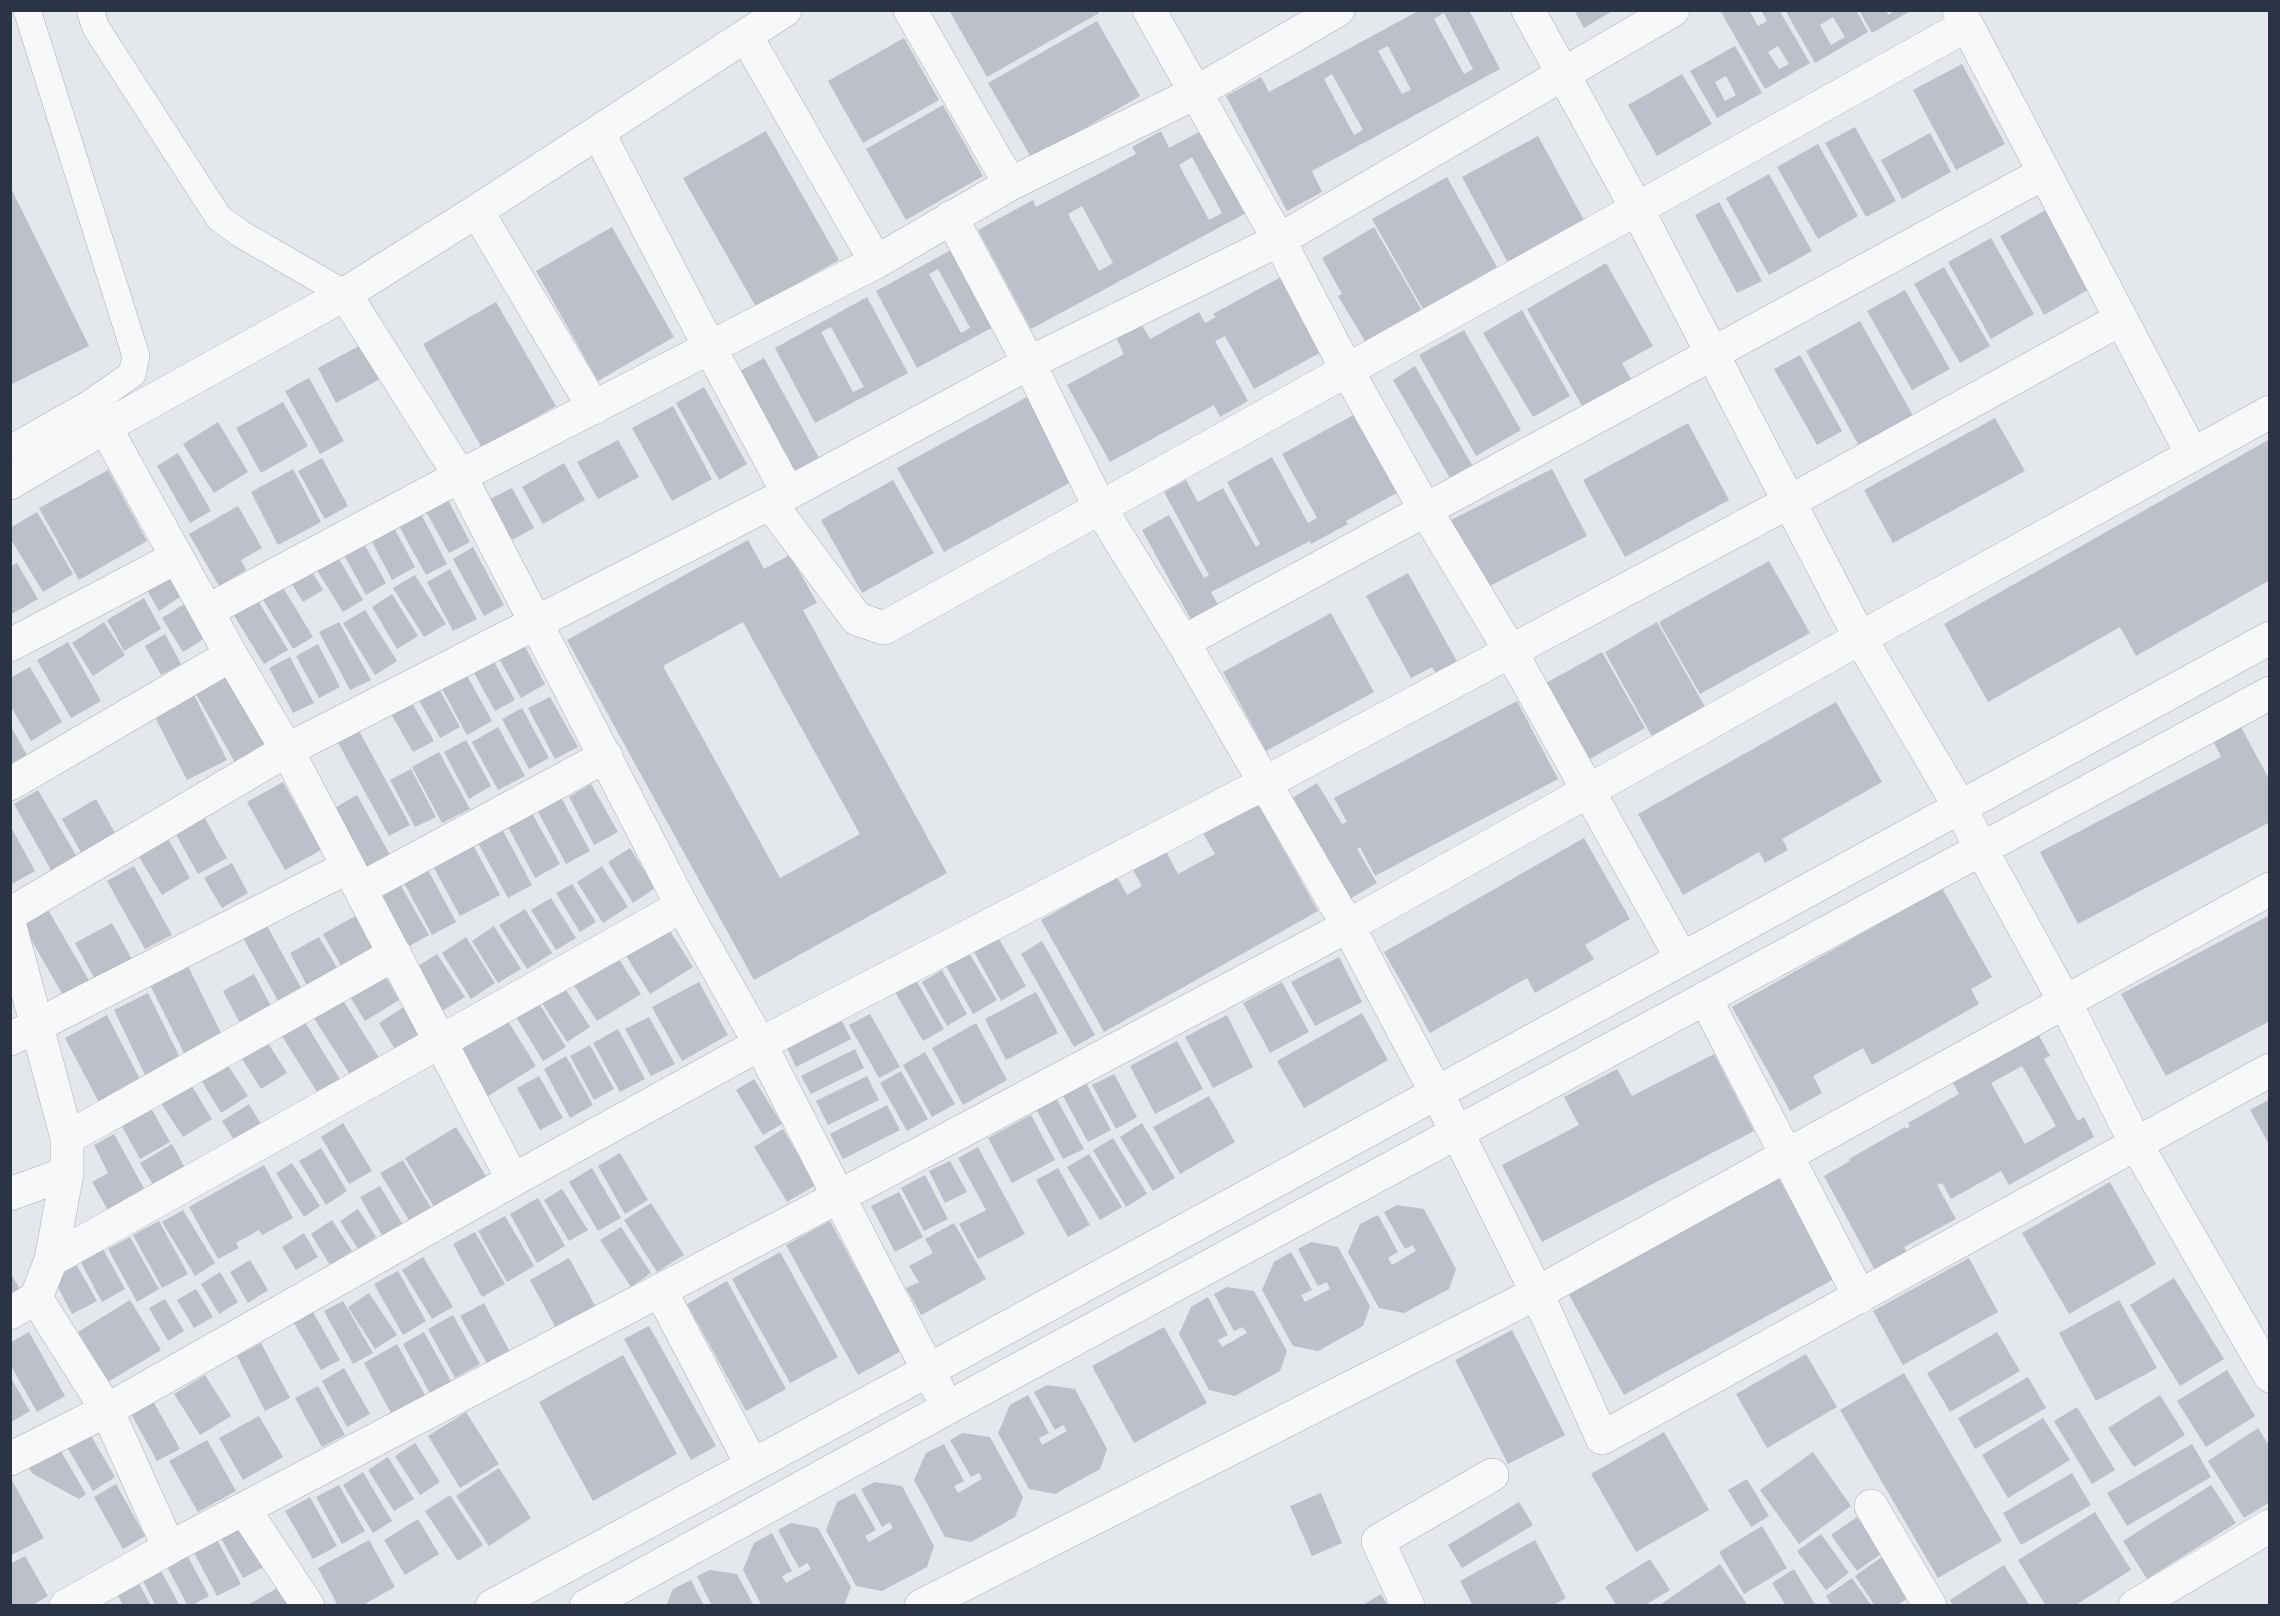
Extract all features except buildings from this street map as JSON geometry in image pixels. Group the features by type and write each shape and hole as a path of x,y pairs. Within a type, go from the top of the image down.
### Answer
{"street":[{"path":"10,483 105,427 345,294 477,211 785,10"},
{"path":"910,10 1010,184"},
{"path":"1149,10 1279,240 1347,370 1426,511 1510,652 1682,958"},
{"path":"207,610 460,476 876,262 1010,184 1195,93 1305,18 1338,10"},
{"path":"1528,10 1636,209 1860,638 1960,807 2065,1002 2136,1144 2270,1376"},
{"path":"10,914 287,750 779,498 1029,363 1279,240 1673,10"},
{"path":"598,132 710,348 779,498 857,620 884,628 1636,209 1963,18 2192,454"},
{"path":"746,36 876,262"},
{"path":"1183,642 2044,173"},
{"path":"477,211 594,408"},
{"path":"951,217 1029,363 1100,508 1183,642 1348,926 1457,1132 1537,1293 1602,1438 2270,1070"},
{"path":"345,294 460,476 537,621 682,906 760,1044 927,1371 949,1407"},
{"path":"10,1459 107,1410 513,1180 760,1044 1265,783 1789,502 2121,319"},
{"path":"66,1605 169,1548 1348,926 1860,638 2270,412"},
{"path":"105,427 231,655 287,750 513,1180"},
{"path":"10,645 177,557"},
{"path":"492,1605 526,1597 752,1465 2270,638"},
{"path":"10,784 231,655"},
{"path":"586,1605 1981,849 2266,704"},
{"path":"24,1032 354,878 606,756"},
{"path":"921,1605 1537,1293 2270,889"},
{"path":"51,1260 682,906"},
{"path":"10,927 24,1032 67,1138 67,1173 51,1260 23,1306 107,1410 169,1548"},
{"path":"67,1138 395,954"},
{"path":"1704,998 1788,1155 1860,1297"},
{"path":"10,1194 67,1173"},
{"path":"660,1290 752,1465"},
{"path":"1408,1605 1378,1541 1492,1475"},
{"path":"1871,1506 1930,1605"},
{"path":"244,1509 308,1605"},
{"path":"2135,1605 2270,1526"}],"lane":[{"path":"10,449 91,403 132,374 136,356 27,10"},
{"path":"90,10 96,28 219,218 241,234 345,294"}]}
